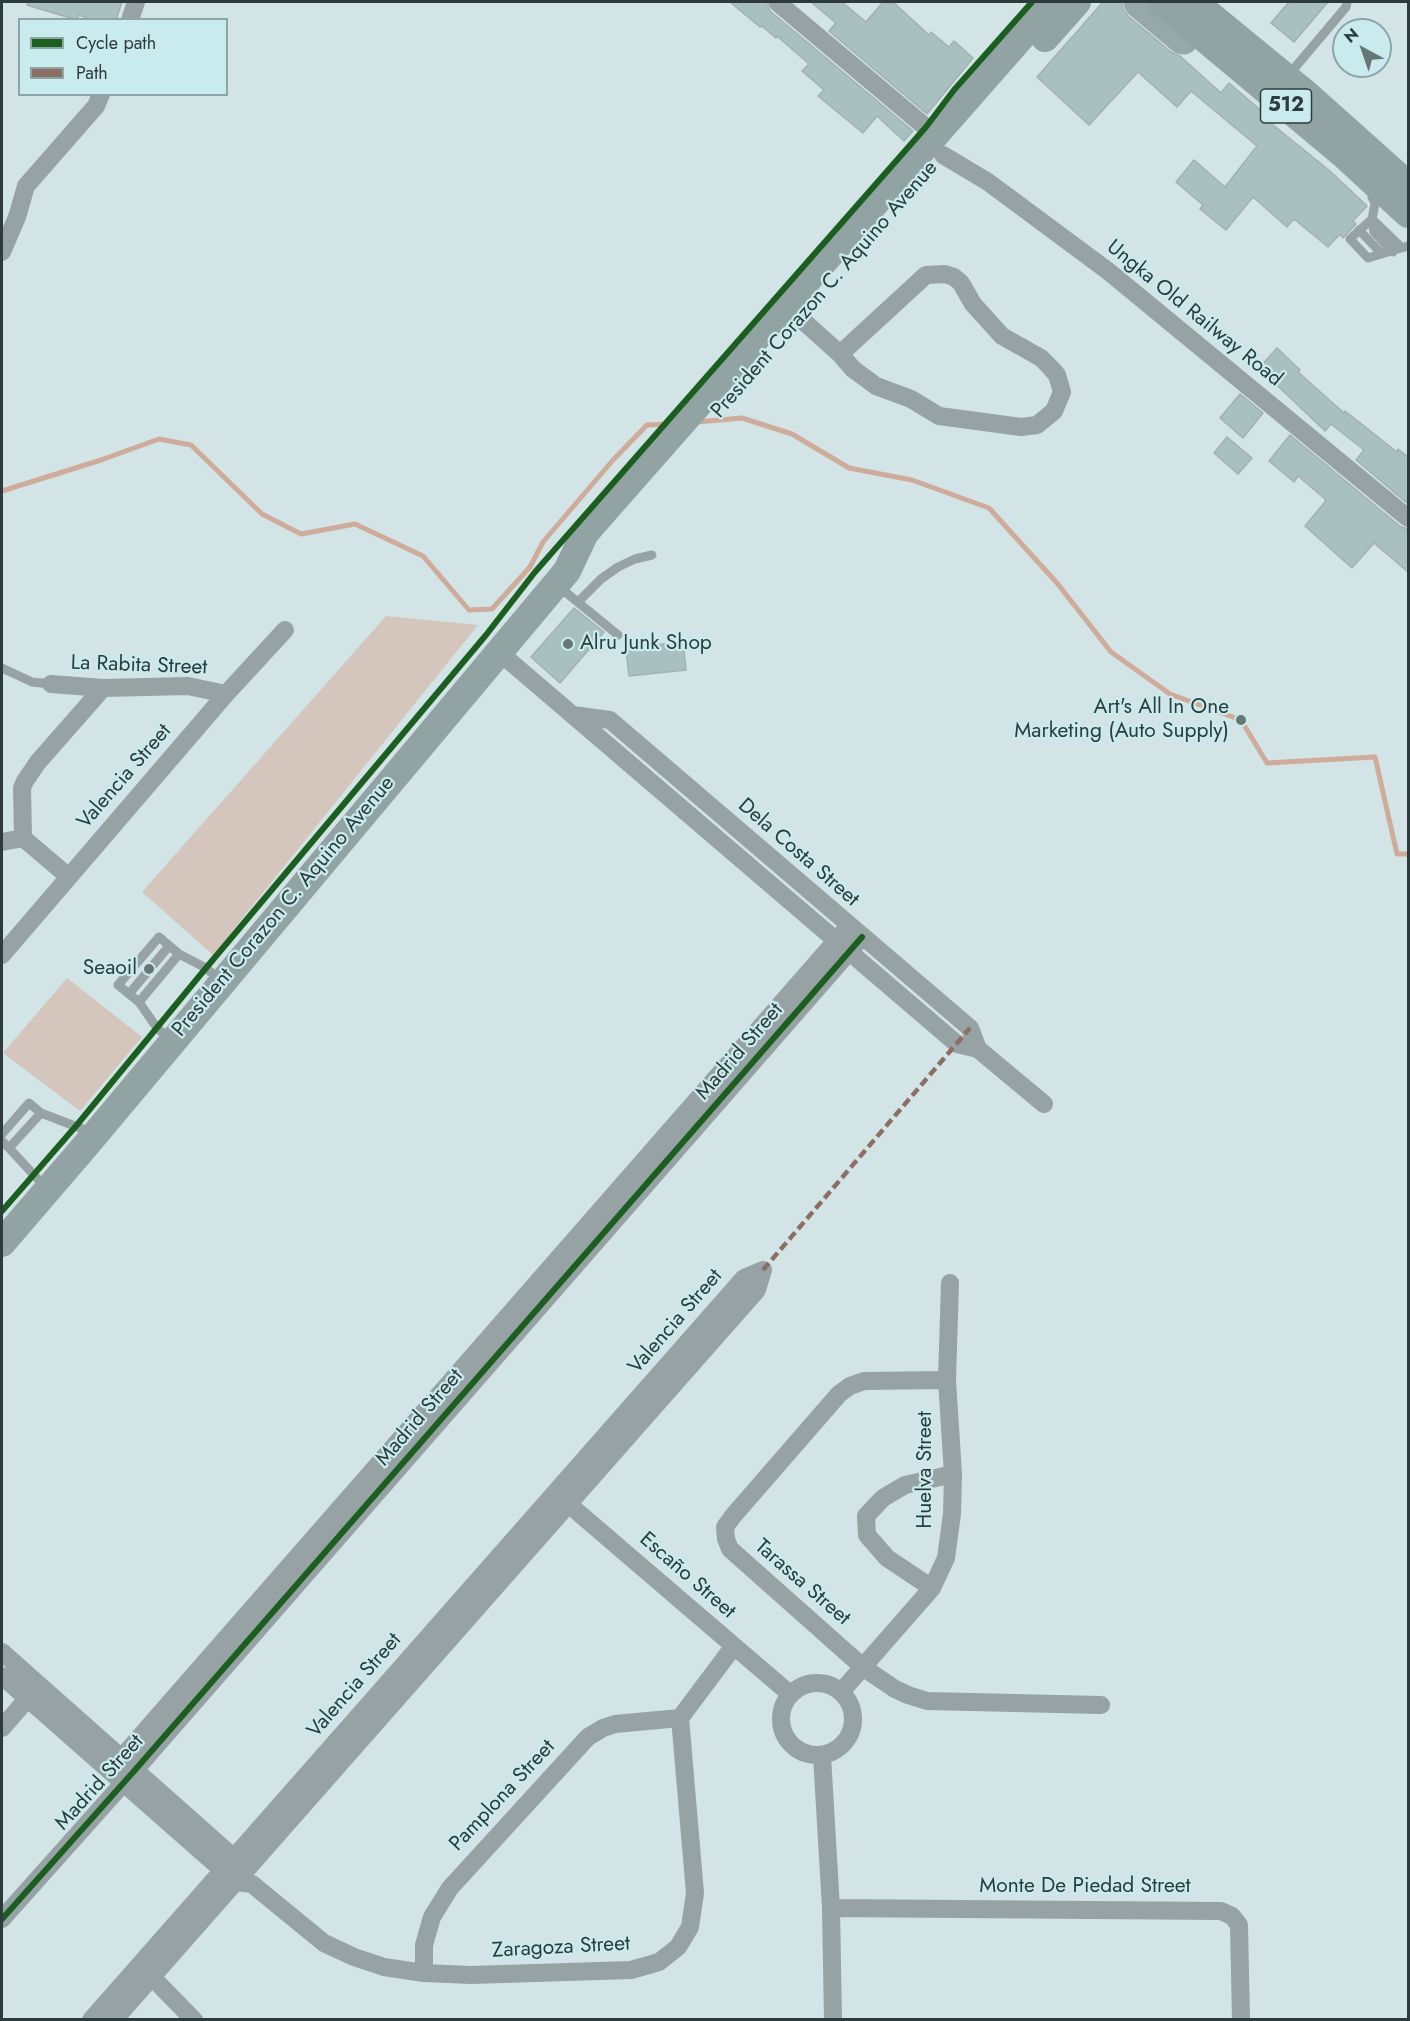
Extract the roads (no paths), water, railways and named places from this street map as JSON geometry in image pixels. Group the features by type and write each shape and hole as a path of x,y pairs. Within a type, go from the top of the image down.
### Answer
{"highway":[{"name":"512","path":"1140,2 1276,115 1372,208 1403,244"},
{"path":"1178,2 1220,33 1255,39"},
{"name":"512","path":"1212,2 1408,172"},
{"path":"1276,115 1299,77"}],"main road":[{"name":"President Corazon C. Aquino Avenue","path":"593,540 700,432 801,319 1052,2"},
{"name":"President Corazon C. Aquino Avenue","path":"2,1243 593,540 671,435 939,145 1077,2"},
{"name":"512","path":"1161,2 1335,148 1408,213"},
{"name":"512","path":"1194,2 1305,93 1408,185"}],"street":[{"path":"131,18 136,2"},
{"name":"Ungka Old Railway Road","path":"777,2 939,145 1108,271 1408,518"},
{"path":"2,252 17,217 26,186 96,106 100,96"},
{"path":"801,319 840,354 853,369 876,386 888,392 900,394 939,416 1021,427 1037,425 1054,411 1062,392 1057,375 1050,367 1041,358 1002,336 973,304 961,283 945,274 926,275 840,354"},
{"name":"Valencia Street","path":"2,955 226,694 285,630"},
{"name":"Dela Costa Street","path":"499,652 957,1044 978,1048"},
{"name":"La Rabita Street","path":"51,684 103,688 188,686 226,694"},
{"path":"22,838 22,788 25,781 38,762 103,688"},
{"name":"Dela Costa Street","path":"573,715 610,720 970,1028 978,1048 1044,1104"},
{"path":"2,842 22,838"},
{"path":"22,838 69,877"},
{"name":"Madrid Street","path":"2,1919 122,1770 856,932"},
{"name":"Valencia Street","path":"91,2019 146,1970 238,1873 562,1498 744,1278 763,1270 757,1290 562,1498"},
{"name":"Huelva Street","path":"842,1692 932,1588 946,1558 952,1514 953,1474 947,1380 950,1282"},
{"name":"Tarassa Street","path":"947,1380 864,1381 850,1386 829,1404 725,1527 730,1549 864,1668 895,1689 927,1701 1101,1705"},
{"path":"932,1588 887,1558 867,1535 866,1516 883,1498 905,1485 953,1474"},
{"name":"Escaño Street","path":"562,1498 790,1694"},
{"path":"680,1718 734,1646"},
{"name":"Zaragoza Street","path":"2,1652 8,1679 33,1692 238,1873 324,1943 354,1957 384,1966 424,1973 471,1975 631,1970 659,1962 678,1947 690,1927 695,1893 680,1718"},
{"path":"821,1682 832,1685 842,1692 853,1711 850,1734 844,1743 822,1756 802,1752 792,1746 784,1737 780,1715 783,1704 790,1694 799,1687 821,1682"},
{"path":"2,1728 33,1692"},
{"name":"Pamplona Street","path":"424,1973 424,1945 432,1917 450,1888 588,1737 615,1724 680,1718"},
{"path":"822,1756 831,1908 833,2019"},
{"name":"Monte De Piedad Street","path":"831,1908 1221,1911 1232,1916 1239,1925 1241,2019"},
{"path":"146,1970 194,2019"},
{"name":"Valencia Street","path":"114,2019 146,1970"}],"lane":[{"path":"1299,77 1346,7 1347,2"},
{"path":"1372,208 1359,230 1382,254 1403,244"},
{"path":"578,602 601,579 618,567 634,559 652,555"},
{"path":"561,578 578,602 618,635"},
{"path":"2,668 32,682 51,684"},
{"path":"172,1040 157,1028 139,1002 118,985 159,937 179,954 206,968 222,982"},
{"path":"129,994 169,946"},
{"path":"139,1002 179,954"},
{"path":"2,1134 29,1103 41,1113 95,1134"},
{"path":"41,1113 5,1145 48,1190"}],"waterway":[{"path":"697,422 742,418 792,434 849,468 912,480 989,508 1057,583 1111,652 1170,694 1241,720 1267,763 1375,757 1397,854 1408,854"},
{"path":"2,491 159,439 191,445 262,514 301,534 355,524 423,556 469,610 492,609 530,567 543,542 613,460 647,425 666,424"}],"place":[{"name":"Alru Junk Shop","path":"568,644"},
{"name":"Art's All In One Marketing (Auto Supply)","path":"1241,720"},
{"name":"Seaoil","path":"149,969"}]}
